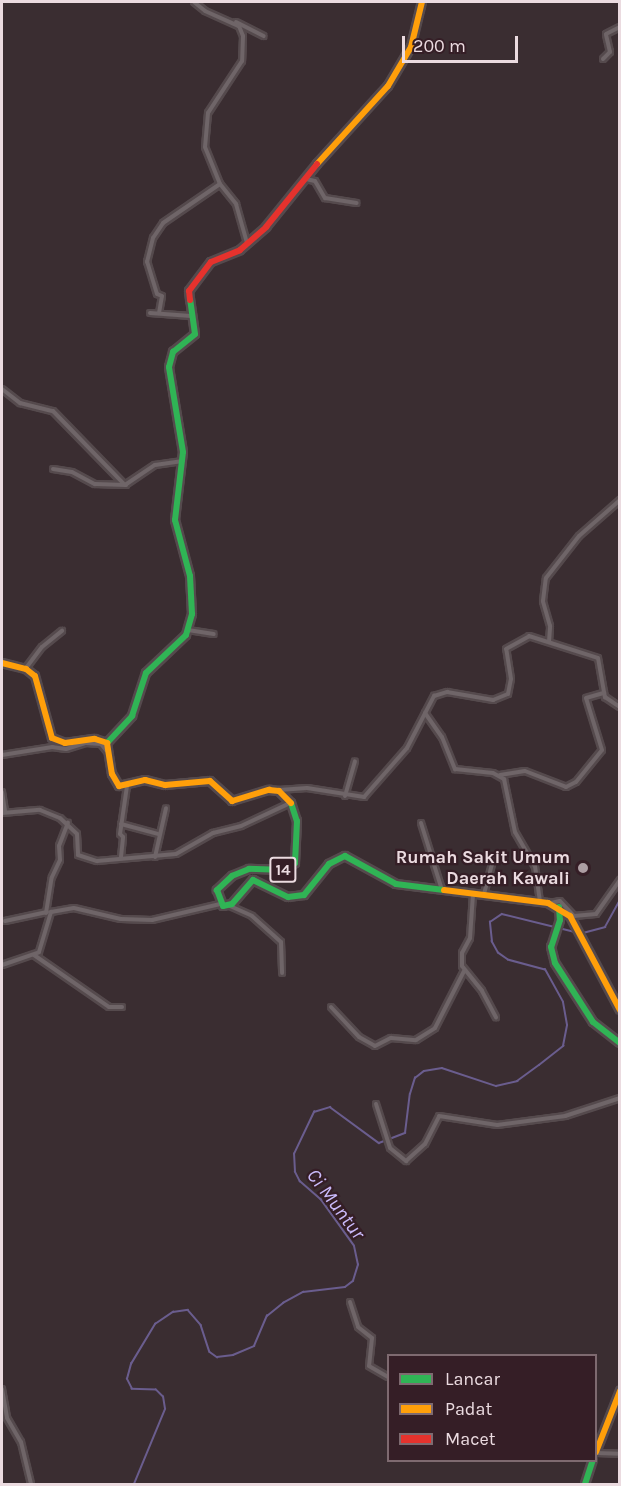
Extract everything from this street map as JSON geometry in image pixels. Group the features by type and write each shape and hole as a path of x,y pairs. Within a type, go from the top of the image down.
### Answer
{"main road":[{"path":"107,744 132,716 146,673 188,630 193,594 175,520 183,460 169,367 173,352 194,336 188,296 193,284 211,262 247,243 397,74 411,47 422,2"},
{"path":"2,663 26,669 38,680 52,738 65,743 95,739 107,744"},
{"path":"107,744 114,780 119,786 145,780 165,786 210,781 229,799 237,801 263,790 279,790 291,802"},
{"name":"14","path":"220,904 217,890 232,876 249,869 285,870 295,863 297,821 291,802"},
{"name":"14","path":"228,906 253,880 288,897 304,895 329,864 345,856 357,860 388,882 550,903 559,907 573,921 588,954 620,1010"},
{"path":"220,904 228,906"},
{"path":"559,907 560,924 552,945 559,972 593,1022 620,1043"},
{"path":"597,1449 620,1391"},
{"path":"585,1485 593,1462"}],"street":[{"path":"194,2 205,11 264,36"},
{"path":"231,21 242,30 244,54 208,113 205,151 220,184 235,202 247,243"},
{"path":"603,59 610,52 606,34 620,27"},
{"path":"306,178 315,181 325,198 357,202"},
{"path":"159,314 162,296 158,294 147,262 153,238 164,223 220,184"},
{"path":"150,313 191,316"},
{"path":"2,389 20,403 44,405 53,411 127,485"},
{"path":"53,469 72,472 95,484 127,485 155,465 183,460"},
{"path":"549,642 550,626 543,601 546,578 579,536 620,500"},
{"path":"26,669 42,647 62,630"},
{"path":"188,630 214,634"},
{"path":"279,790 307,788 345,796 364,797 407,748 434,696 441,693 486,700 503,697 510,685 505,653 509,645 529,636 586,652 599,660 604,693 612,705 620,707"},
{"path":"425,713 442,737 455,769 499,775 525,771 566,786 576,782 602,750 587,696 604,693"},
{"path":"2,755 52,747 66,750 86,743 101,744 110,754"},
{"path":"345,796 355,761"},
{"path":"499,775 506,784 515,832 535,866 540,901"},
{"path":"121,858 121,824 127,786"},
{"path":"2,792 3,813 40,810 68,823 77,834 78,855 97,861 176,854 215,832 239,826 291,802"},
{"path":"155,857 158,834 166,808"},
{"path":"2,965 34,955 41,949 49,912 52,876 60,858 59,846 68,823"},
{"path":"421,823 442,890"},
{"path":"121,824 158,834"},
{"path":"483,895 493,861 500,858"},
{"path":"550,903 560,901 579,917 596,914 620,880"},
{"path":"473,894 468,927 470,938 461,959 464,971 482,991 496,1017"},
{"path":"5,921 74,908 121,919 152,920 220,904"},
{"path":"228,906 252,916 281,942 282,973"},
{"path":"34,955 109,1007 122,1007"},
{"path":"331,1007 359,1036 375,1046 391,1038 416,1040 435,1028 464,971"},
{"path":"376,1104 389,1146 402,1159 409,1160 426,1143 434,1122 442,1115 496,1125 565,1116 620,1098"},
{"path":"350,1302 358,1327 372,1338 369,1366 387,1376"},
{"path":"2,1389 7,1418 22,1444 31,1485"},
{"path":"597,1452 620,1454"}],"waterway":[{"name":"Ci Muntur","path":"583,933 605,927 620,900"},
{"name":"Ci Muntur","path":"134,1484 165,1409 163,1397 156,1390 132,1389 127,1379 131,1364 155,1324 173,1312 188,1310 201,1325 210,1352 217,1357 233,1355 254,1346 267,1316 283,1303 303,1292 345,1287 353,1281 358,1265 354,1246 321,1200 300,1182 295,1172 294,1154 314,1112 330,1107 379,1143 405,1133 410,1094 415,1078 424,1071 442,1068 496,1086 517,1081 539,1065 563,1046 567,1025 563,1002 545,970 508,960 498,953 492,942 490,922 502,914 555,927"},
{"name":"Ci Muntur","path":"559,928 575,932"}],"traffic: fast":[{"path":"107,743 132,716 146,673 186,635 192,614 190,576 175,520 183,452 169,367 173,352 195,334 190,300"},
{"path":"291,803 297,821 295,863 285,870 249,869 232,876 217,890 223,906 232,904 253,880 288,897 304,895 329,864 345,856 396,884 444,890"},
{"path":"559,907 560,920 551,947 555,963 593,1022 620,1043"},
{"path":"585,1484 592,1462"}],"traffic: slow":[{"path":"317,164 388,86 411,47 422,2"},
{"path":"2,663 26,669 35,676 52,738 65,743 95,739 107,743 112,774 119,786 145,780 165,785 210,781 232,801 269,790 279,791 291,803"},
{"path":"444,890 548,903 570,916 620,1010"},
{"path":"597,1449 620,1391"}],"traffic: jam":[{"path":"190,300 189,291 211,262 240,250 266,227 317,164"}],"place":[{"name":"Rumah Sakit Umum Daerah Kawali","path":"583,868"}]}
